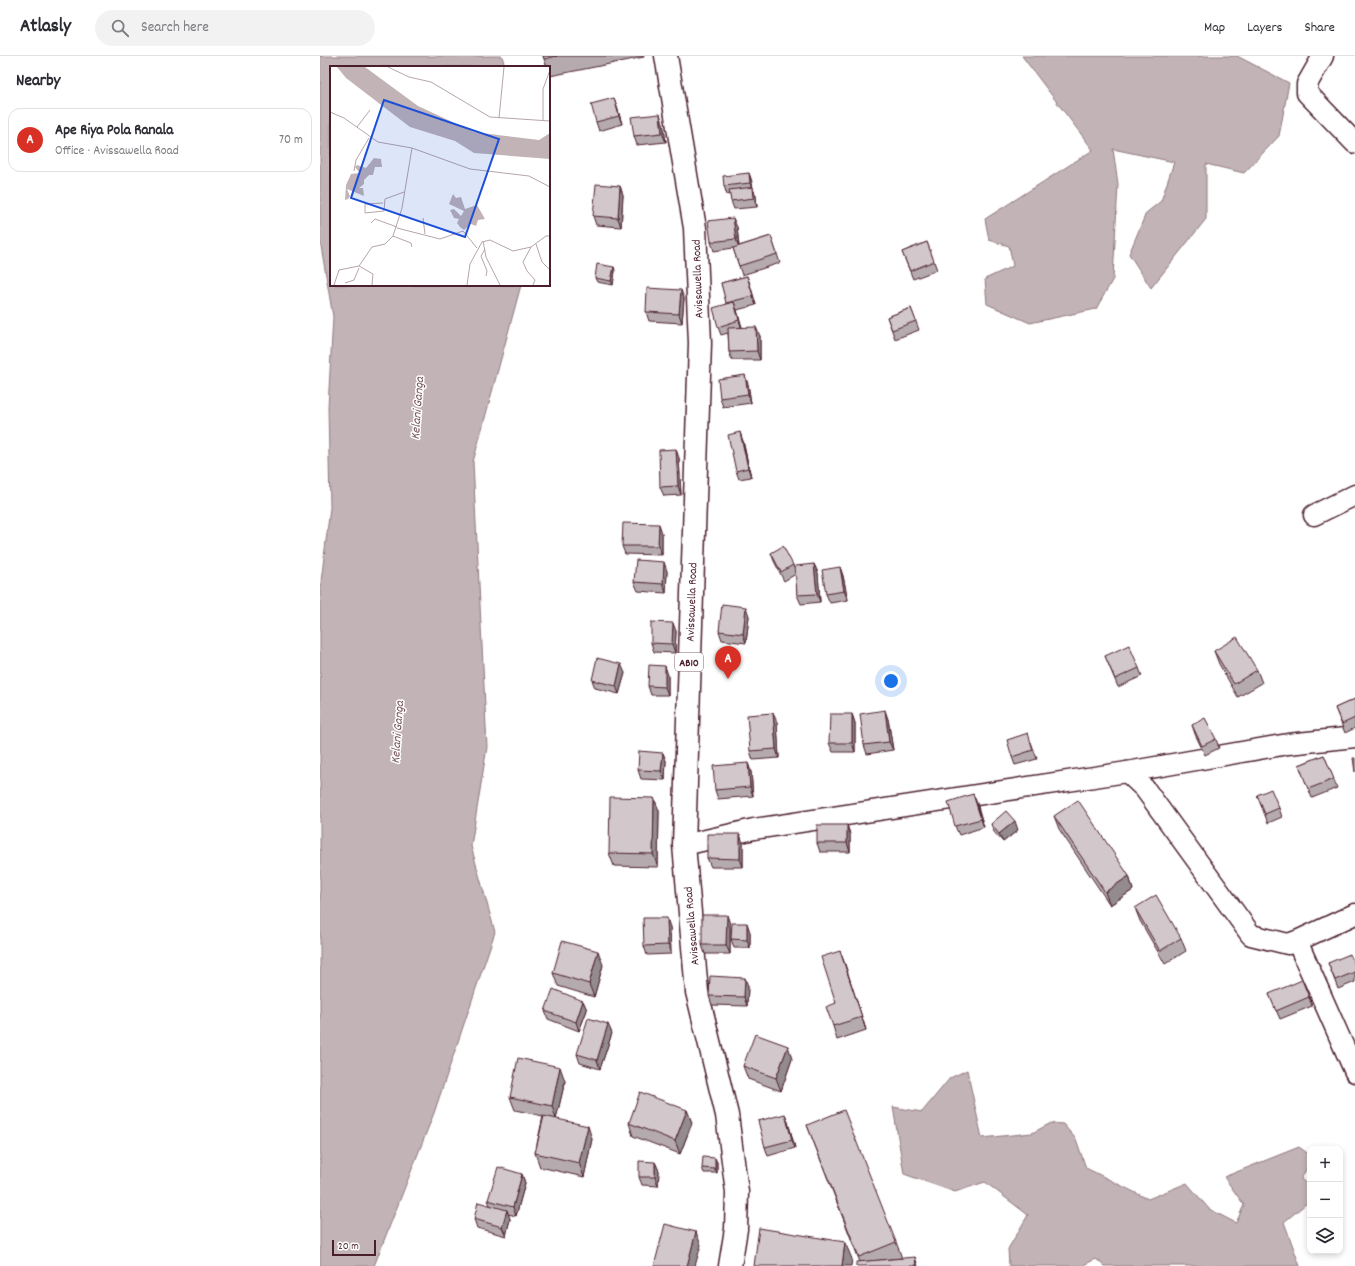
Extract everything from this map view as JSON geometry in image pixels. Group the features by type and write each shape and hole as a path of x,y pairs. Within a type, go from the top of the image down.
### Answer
{"main road":[{"name":"Avissawella Road","path":"666,56 695,228 700,343 684,845 697,992 726,1115 736,1192 736,1229 730,1266"}],"street":[{"path":"1323,56 1307,84 1307,93 1355,143"},
{"path":"1314,515 1355,495"},
{"path":"684,845 754,829 1127,772 1288,744 1355,737"},
{"path":"1127,772 1145,789 1251,935 1288,944 1355,914"},
{"path":"1297,941 1355,1072"}],"water":[{"name":"Kelani Ganga","path":"320,56 502,56 505,66 330,66 330,286 521,286 473,462 487,747 471,846 495,932 434,1113 374,1266 320,1266 320,590 330,508 328,407 333,317 320,240"},
{"path":"1022,56 1237,56 1289,83 1279,136 1244,173 1206,164 1206,219 1151,288 1129,254 1146,213 1161,201 1174,162 1113,149 1118,184 1113,279 1096,309 1030,323 987,304 985,279 1013,266 1009,246 989,240 985,219 1093,150"},
{"path":"967,1070 982,1138 1032,1133 1051,1123 1063,1124 1076,1139 1086,1168 1148,1199 1187,1183 1209,1209 1236,1223 1244,1205 1224,1177 1299,1147 1307,1153 1307,1168 1301,1179 1307,1184 1307,1203 1284,1222 1300,1266 1105,1266 1096,1259 1081,1266 1009,1266 1008,1249 1028,1215 985,1182 955,1192 904,1174 893,1107 922,1112 950,1078"}],"building":[{"path":"543,56 557,56 544,59"},
{"path":"614,98 619,116 596,122 591,104"},
{"path":"660,114 662,133 634,136 631,117"},
{"path":"749,173 750,183 724,186 723,176"},
{"path":"596,184 620,186 618,218 593,216"},
{"path":"753,187 754,198 731,201 729,190"},
{"path":"733,218 736,239 711,242 708,221"},
{"path":"771,236 777,254 739,266 733,248"},
{"path":"927,242 934,261 910,271 902,252"},
{"path":"597,264 614,267 611,281 595,278"},
{"path":"747,276 753,296 726,303 721,283"},
{"path":"647,288 681,290 679,314 646,312"},
{"path":"734,302 739,320 718,327 713,308"},
{"path":"911,308 916,321 892,330 887,317"},
{"path":"756,327 757,351 729,352 728,328"},
{"path":"745,375 748,394 720,398 718,379"},
{"path":"740,432 748,468 736,471 728,435"},
{"path":"676,449 678,486 660,487 659,450"},
{"path":"623,523 659,524 658,546 622,546"},
{"path":"783,546 793,565 781,572 771,553"},
{"path":"636,560 664,562 663,584 634,582"},
{"path":"814,564 817,594 797,595 795,566"},
{"path":"840,567 844,591 826,594 822,570"},
{"path":"722,604 746,607 743,634 719,631"},
{"path":"651,622 673,623 672,644 651,643"},
{"path":"1237,637 1257,670 1234,684 1214,651"},
{"path":"1129,645 1139,668 1115,679 1105,656"},
{"path":"597,658 621,664 616,686 592,680"},
{"path":"649,665 665,666 665,687 648,686"},
{"path":"1355,699 1355,718 1342,724 1335,708"},
{"path":"885,710 889,742 864,745 860,714"},
{"path":"773,713 776,749 750,751 747,715"},
{"path":"830,714 852,714 852,743 829,743"},
{"path":"1205,718 1216,739 1202,746 1192,725"},
{"path":"1028,733 1033,750 1012,757 1007,740"},
{"path":"639,751 663,753 661,771 638,770"},
{"path":"1324,755 1334,779 1308,789 1299,765"},
{"path":"1353,758 1355,758 1355,772"},
{"path":"748,763 750,787 715,790 713,766"},
{"path":"1271,789 1279,808 1265,814 1257,795"},
{"path":"973,794 981,819 955,826 948,802"},
{"path":"610,797 654,798 653,854 609,853"},
{"path":"1078,800 1129,876 1105,892 1054,816"},
{"path":"1006,811 1015,821 999,834 991,824"},
{"path":"817,825 847,825 847,843 817,843"},
{"path":"707,834 740,834 740,859 707,858"},
{"path":"1156,895 1181,938 1160,951 1135,908"},
{"path":"702,915 727,915 726,945 702,945"},
{"path":"643,918 667,918 668,945 644,946"},
{"path":"732,923 747,923 747,940 731,939"},
{"path":"562,941 598,951 589,984 553,973"},
{"path":"840,951 862,1017 833,1026 826,1007 836,1003 821,957"},
{"path":"1350,954 1355,966 1355,972 1335,980 1328,963"},
{"path":"710,976 745,978 744,997 709,996"},
{"path":"1302,980 1309,997 1276,1011 1269,994"},
{"path":"553,989 583,1001 576,1022 545,1011"},
{"path":"588,1018 608,1024 597,1060 577,1054"},
{"path":"755,1034 788,1046 776,1078 743,1066"},
{"path":"518,1058 560,1067 552,1106 510,1097"},
{"path":"640,1092 687,1110 675,1141 629,1123"},
{"path":"844,1110 896,1242 859,1257 807,1125"},
{"path":"785,1114 792,1140 765,1147 758,1121"},
{"path":"544,1116 588,1126 579,1163 535,1153"},
{"path":"703,1157 715,1158 715,1169 702,1168"},
{"path":"639,1161 655,1162 655,1177 639,1177"},
{"path":"498,1167 522,1174 513,1207 488,1200"},
{"path":"478,1202 507,1210 502,1227 474,1219"},
{"path":"665,1224 696,1232 687,1266 654,1266"},
{"path":"759,1228 845,1242 842,1266 754,1266"},
{"path":"915,1257 916,1266 856,1266 856,1262"}],"place":[{"name":"Ape Riya Pola Ranala","path":"728,679"}]}
